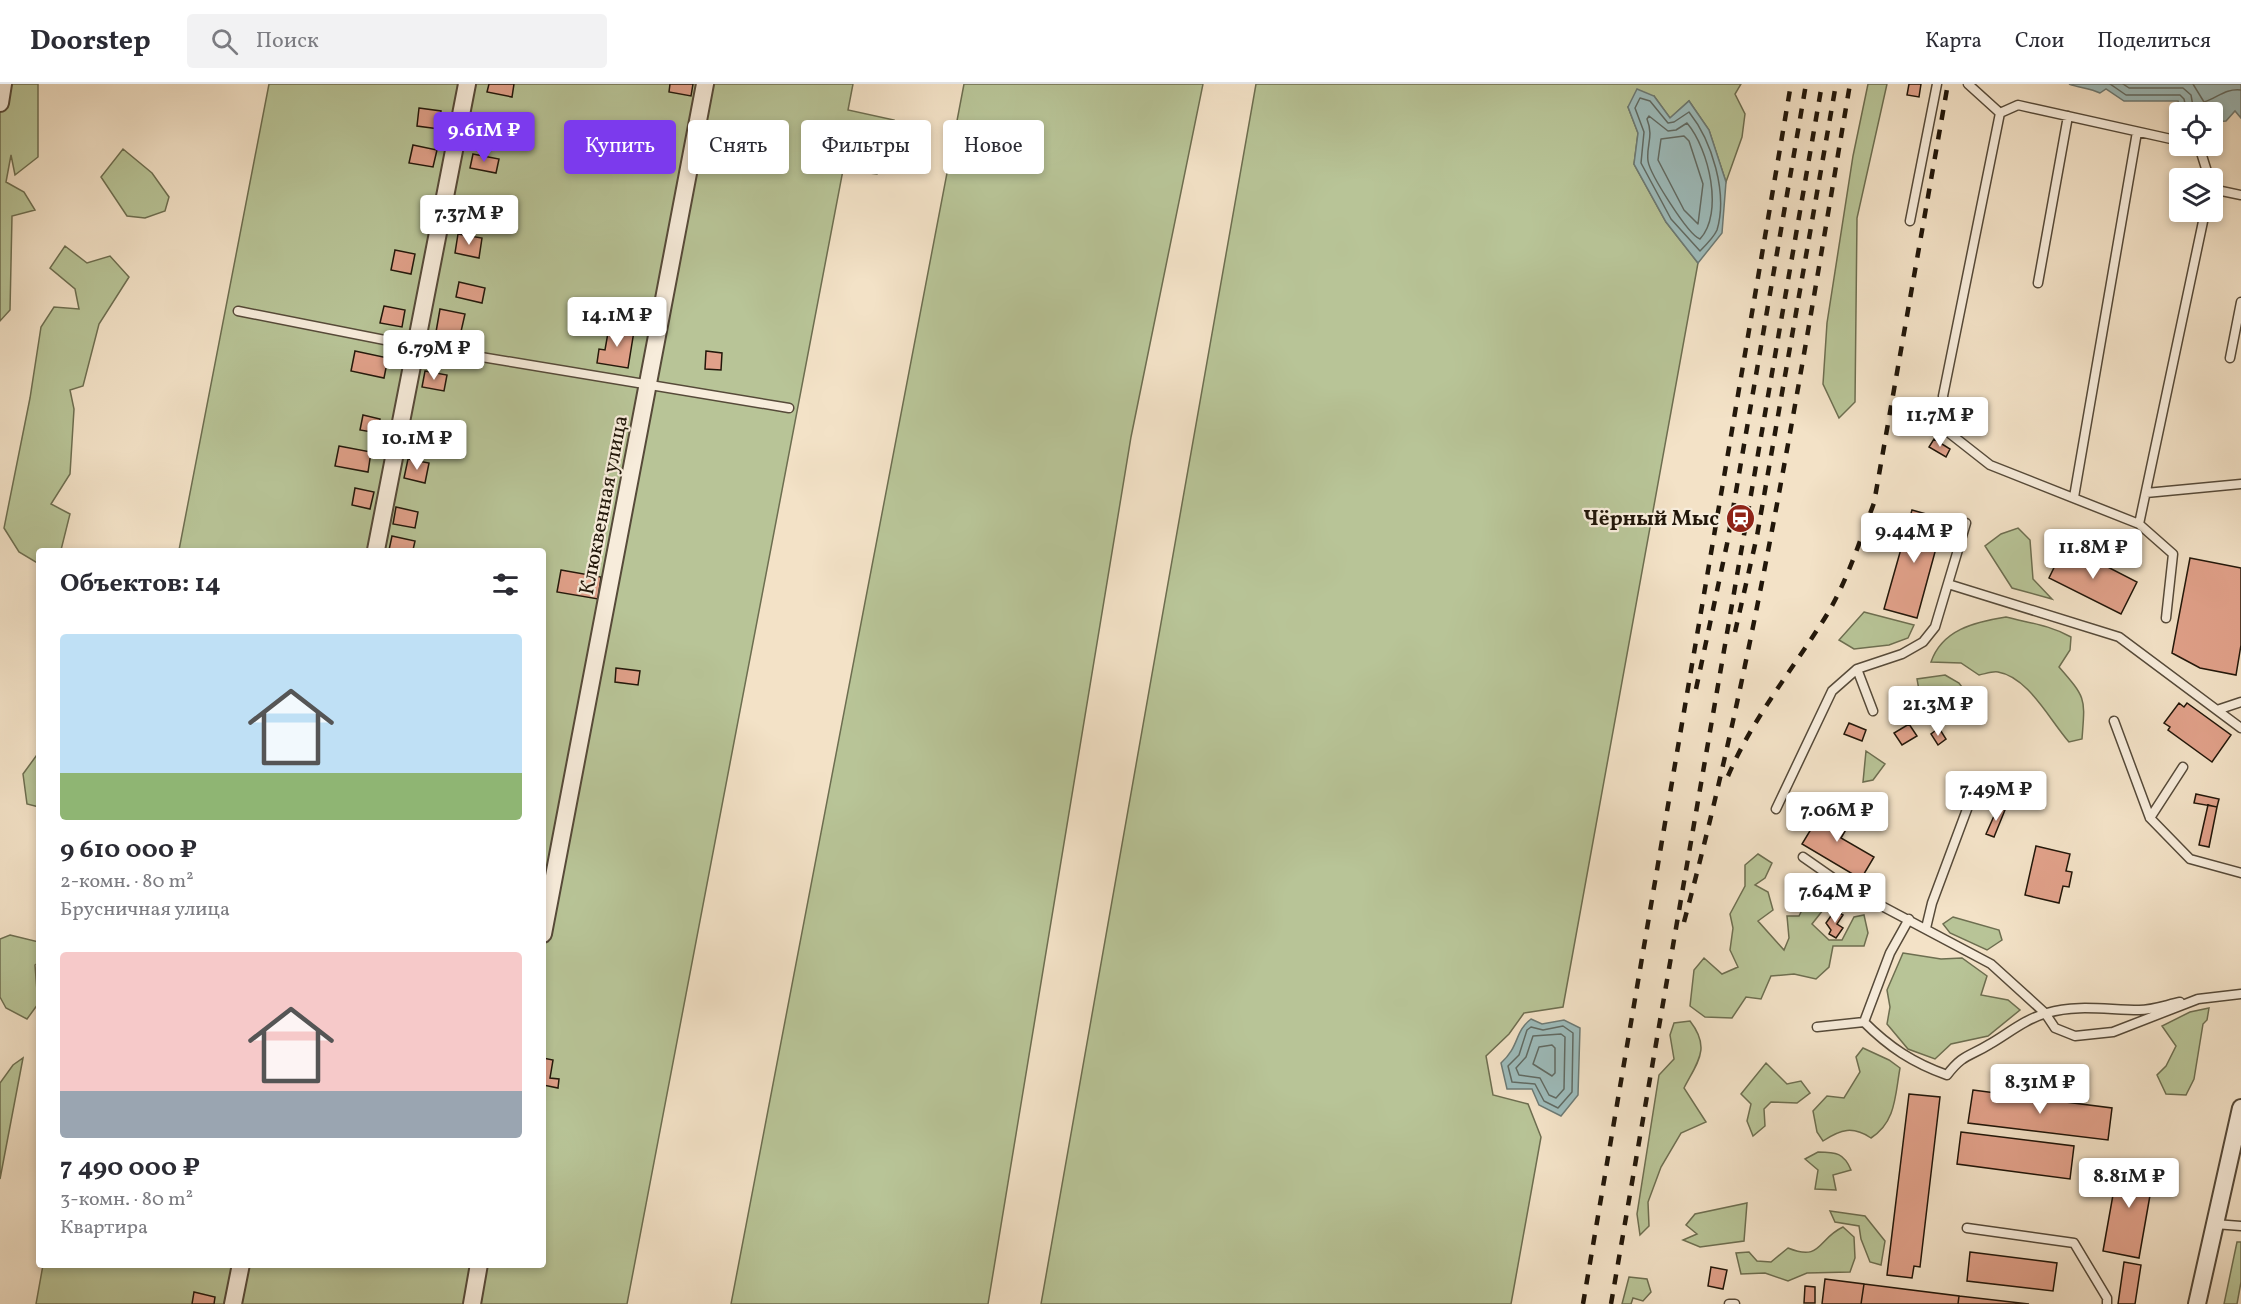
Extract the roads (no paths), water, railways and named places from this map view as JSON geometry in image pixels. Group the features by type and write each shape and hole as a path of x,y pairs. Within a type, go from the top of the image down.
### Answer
{"street":[{"path":"0,103 3,84"},
{"path":"376,548 468,84"},
{"name":"Клюквенная улица","path":"546,918 705,84"},
{"path":"2197,1304 2241,1108"},
{"path":"233,1304 240,1268"},
{"path":"472,1304 478,1268"}],"lane":[{"path":"1910,221 1937,84"},
{"path":"1968,84 2000,113"},
{"path":"2000,113 2018,105 2169,139"},
{"path":"2000,113 1943,396 1948,432 1990,465 2139,524 2173,554 2166,618"},
{"path":"2038,283 2068,116"},
{"path":"2074,497 2137,132"},
{"path":"2223,191 2241,195"},
{"path":"2139,524 2203,222"},
{"path":"2230,358 2241,302"},
{"path":"238,311 415,346 789,408"},
{"path":"2146,493 2241,484"},
{"path":"1776,809 1832,691 1857,669 1902,654 1923,642 1935,627 1966,523"},
{"path":"1948,584 2119,637 2241,729"},
{"path":"1857,669 1873,711"},
{"path":"2217,710 2241,702"},
{"path":"2114,721 2150,818 2190,859 2241,873"},
{"path":"2150,818 2183,767"},
{"path":"1926,928 1932,903 1976,785"},
{"path":"1803,857 1846,887 1991,964 2044,1013 2055,1028 2075,1036 2113,1032 2198,999"},
{"path":"1864,1022 1890,953 1909,919"},
{"path":"1817,1027 1864,1022 1890,1047 1920,1066 1947,1076 1960,1058 1990,1044 2014,1026 2044,1013 2061,1009 2103,1007 2140,1010 2241,994"},
{"path":"2215,1224 2241,1226"},
{"path":"1967,1228 2074,1244 2107,1298 2107,1304"},
{"path":"1730,1304 1735,1304"}],"water":[{"path":"2069,84 2241,84 2241,118 2235,111 2223,121 2223,102 2124,101 2106,89 2100,93"},
{"path":"1637,89 1654,96 1670,118 1689,101 1709,130 1726,182 1722,233 1698,263 1666,222 1634,164 1638,133 1628,107"},
{"path":"1531,1019 1542,1024 1564,1020 1580,1028 1578,1095 1561,1116 1539,1105 1532,1089 1507,1089 1501,1063 1511,1051 1522,1029"}],"railway":[{"path":"1583,1304 1791,84"},
{"path":"1696,689 1727,544 1806,84"},
{"path":"1611,1304 1822,84"},
{"path":"1735,632 1757,536 1836,84"},
{"path":"1684,922 1734,715 1777,505 1850,84"},
{"path":"1728,776 1760,716 1830,610 1851,565 1874,503 1947,89"}],"place":[{"name":"Чёрный Мыс","path":"1740,518"}]}
